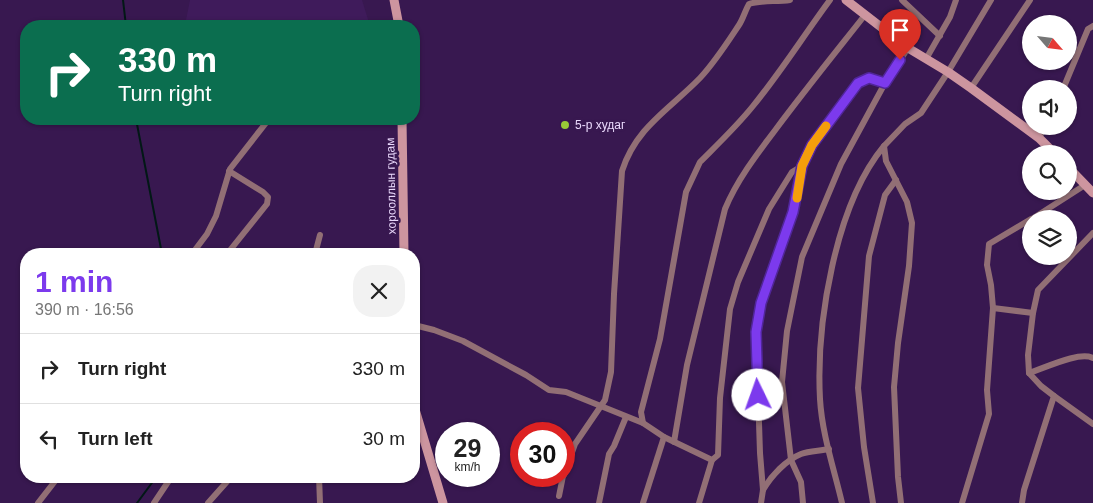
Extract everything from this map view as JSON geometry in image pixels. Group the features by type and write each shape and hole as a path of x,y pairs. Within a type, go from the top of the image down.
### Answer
{"street":[{"path":"394,0 398,20"},
{"path":"575,447 605,400 611,372 622,171 627,155 640,134 700,78 716,59 740,24 749,4 764,1 778,2 790,0"},
{"path":"643,423 642,412 660,339 686,192 694,173 700,162 752,108 800,45 807,31 830,0"},
{"path":"846,0 908,48 971,88 1046,145"},
{"path":"901,0 940,36"},
{"path":"926,59 950,17 956,0"},
{"path":"842,503 829,450 820,399 823,323 828,288 842,228 862,179 875,156 905,124 921,113 991,0"},
{"path":"971,88 1030,0"},
{"path":"674,442 687,365 729,198 750,163 865,15"},
{"path":"1067,80 1088,28 1093,26"},
{"path":"803,503 801,482 791,460 782,382 787,330 802,257 841,164 885,83 908,48"},
{"path":"760,503 763,490 759,434 756,332 761,303 793,212 802,166 812,145 858,83 869,78 885,83"},
{"path":"196,248 207,234 216,216 229,171 264,125"},
{"name":"хорооллын гудам","path":"402,125 404,248"},
{"path":"884,146 886,161 907,202 912,223 909,266 894,387 901,503"},
{"path":"699,503 712,460 718,455 718,426 727,322 738,282 775,197 792,172 802,166"},
{"path":"229,171 268,197 267,204 232,248"},
{"path":"1077,176 1093,193"},
{"path":"874,503 864,447 858,388 869,256 885,195 896,180"},
{"path":"1046,210 1085,185"},
{"path":"962,503 989,414 987,390 993,308 987,265 989,244 1022,225"},
{"path":"1093,233 1038,290 1028,354 1029,373 1041,386 1093,424"},
{"path":"317,248 320,236"},
{"path":"993,308 1033,313"},
{"path":"420,326 434,330 462,342 526,375 550,390 566,392 643,423 664,437 712,460"},
{"path":"1029,373 1076,357 1090,356 1093,358"},
{"path":"1022,503 1024,490 1054,396"},
{"path":"598,503 609,454 626,417"},
{"path":"420,426 443,503"},
{"path":"643,503 664,437"},
{"path":"763,490 791,460 803,453 829,450"},
{"path":"38,503 54,483"},
{"path":"154,503 167,483"},
{"path":"208,503 226,483"},
{"path":"319,483 320,503"},
{"path":"559,496 561,487"}],"shaded area":[{"path":"190,0 362,0 368,20 186,20"}],"waterway":[{"path":"123,0 125,20"},
{"path":"137,125 161,248"},
{"path":"137,503 152,483"}],"slow traffic":[{"path":"797,198 802,166 812,145 826,126"}],"place":[{"name":"5-р худаг","path":"565,125"}],"route":[{"path":"758,395 756,332 761,303 793,212 802,166 812,145 858,83 869,78 885,83 900,60"}]}
